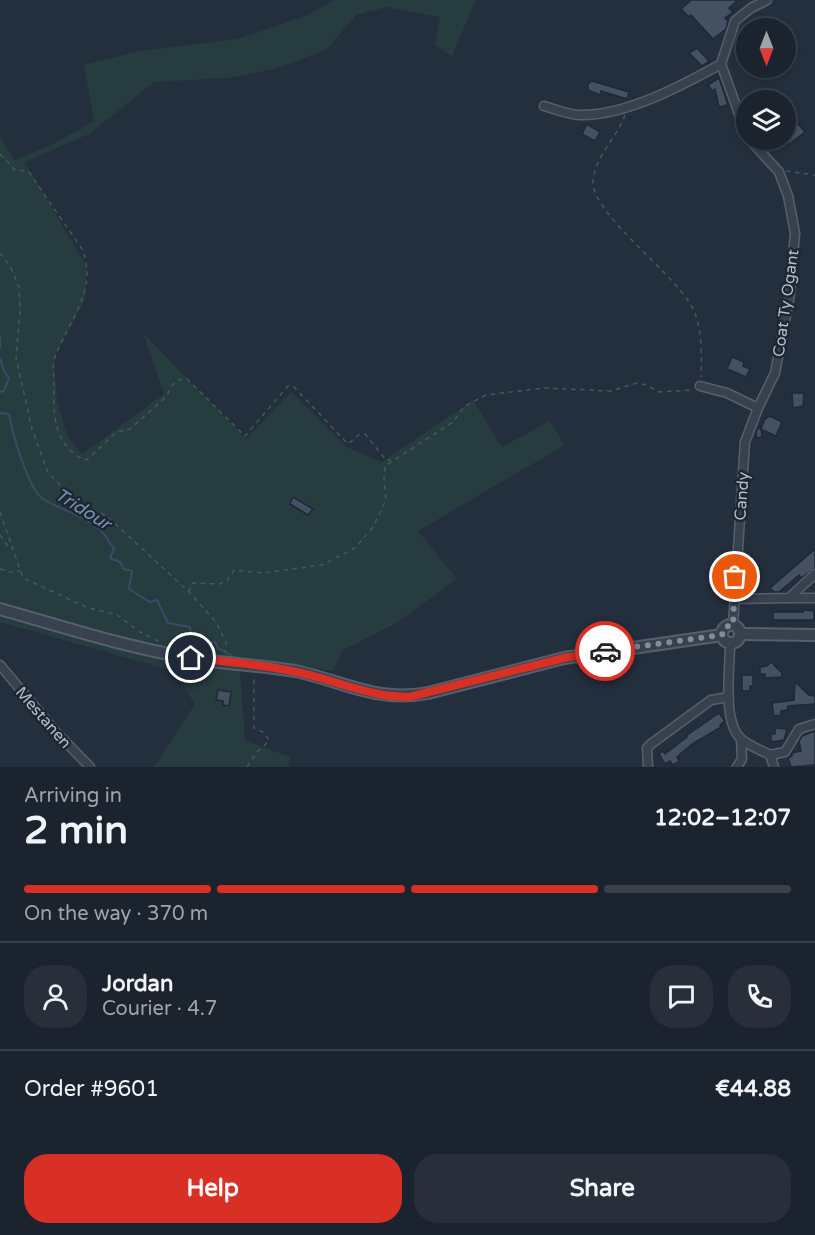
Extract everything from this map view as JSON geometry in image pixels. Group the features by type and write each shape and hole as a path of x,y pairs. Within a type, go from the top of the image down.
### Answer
{"street":[{"path":"544,106 578,115 593,114 628,106 671,91 721,64 735,21 751,8 767,0"},
{"name":"Coat Ty Ogant","path":"721,64 736,105"},
{"name":"Coat Ty Ogant","path":"759,150 779,172 788,196 795,233 790,294 775,373"},
{"name":"Candy","path":"733,625 745,442 775,373"},
{"path":"700,386 727,393 758,408"},
{"path":"789,598 815,574"},
{"path":"734,598 815,598"},
{"path":"0,609 106,640 191,658 297,672 360,691 391,697 409,697 564,658 722,635"},
{"path":"733,625 739,628 741,634 738,641 730,644 723,639 722,635 725,627 733,625"},
{"path":"741,634 815,635"},
{"path":"730,644 729,697 732,724 741,739 742,759 737,767"},
{"name":"Mestanen","path":"0,665 56,732 90,767"},
{"path":"648,767 647,748 651,744 711,700 729,697"},
{"path":"741,739 770,755 785,752 799,729 815,724"},
{"path":"770,755 774,767"}],"path":[{"path":"189,592 192,583 227,582 234,570 263,573 322,565 355,548 373,526 386,500 385,466 453,422 465,406 486,395 526,389 611,391 637,383 659,392 673,393 696,390 700,386 702,361 695,313 681,291 615,222 593,190 594,172 622,124 628,106"},
{"path":"0,154 15,170 28,171 82,249 86,260 84,298 54,359 53,414 57,430 77,457 88,459 116,432 130,429 167,396 171,386 178,380 187,379 245,436 288,386 294,387 348,444 360,434 365,434 386,460 392,460"},
{"path":"779,172 793,170 815,175"},
{"path":"0,253 10,266 20,293 16,346 19,376 32,429 48,473 74,499 108,517 189,592 216,622 224,637 226,642 224,662"},
{"path":"0,512 12,552 23,578 86,607 117,615 140,632 168,646"},
{"path":"0,535 12,552"},
{"path":"0,569 10,572 20,571"},
{"path":"247,767 257,752 269,741 265,733 254,728 254,665"}],"green space":[{"path":"334,0 476,0 452,56 435,45 440,17 386,7 356,15 326,50 275,69 229,78 154,82 89,134 25,162 87,267 85,299 54,359 57,401 68,437 82,454 164,394 143,333 246,439 291,392 347,447 382,462 473,400 502,447 550,421 565,445 418,531 457,579 398,622 343,650 333,671 239,659 245,740 290,757 288,767 154,767 195,704 173,671 0,622 0,138 15,160 53,144 94,121 84,65 140,51 238,39 308,15"}],"building":[{"path":"691,0 738,0 729,8 733,12 725,18 728,21 726,29 713,39 691,15 689,17 681,9"},
{"path":"697,48 709,61 702,66 689,53"},
{"path":"719,78 728,105 719,107 715,89 712,91 708,85"},
{"path":"592,81 629,92 627,99 601,91 600,95 588,90 588,84"},
{"path":"796,122 805,132 796,139"},
{"path":"587,124 600,132 595,141 582,134"},
{"path":"732,357 744,362 743,366 750,369 746,377 727,369"},
{"path":"792,393 804,393 803,406 793,408"},
{"path":"770,416 782,422 776,436 761,429 762,437 756,438 757,429 761,428 765,419"},
{"path":"293,497 313,509 308,515 290,504"},
{"path":"815,549 815,568 801,578 799,575 779,592 774,592 770,588"},
{"path":"803,610 814,611 814,620 773,620 773,612 803,612"},
{"path":"771,662 782,673 782,677 765,678 765,674 760,674 760,667 767,666"},
{"path":"742,675 753,675 753,686 750,686 750,691 742,691"},
{"path":"795,682 809,695 815,696 815,704 788,706 787,710 781,711 781,715 774,716 772,703 794,700"},
{"path":"218,690 231,692 229,706 223,705 223,701 216,700"},
{"path":"719,713 725,721 720,725 721,727 692,744 677,757 679,761 673,765 670,761 665,764 659,754 663,751 665,754"},
{"path":"775,728 787,729 784,740 771,742 771,734 775,734"},
{"path":"815,731 815,765 791,767 788,758 792,756 792,753 801,751 799,741 802,736"}],"waterway":[{"name":"Tridour","path":"0,337 0,348"},
{"name":"Tridour","path":"0,358 9,378 4,391 0,392"},
{"name":"Tridour","path":"0,413 9,414 26,472 37,493 50,503 99,528 114,549 110,558 120,562 124,569 132,571 129,589 150,602 157,600 168,623 190,627 191,640 215,642 218,648 236,658"}],"way so far":[{"path":"605,651 722,635 725,627 733,625 735,577"}],"route":[{"path":"191,658 297,672 360,691 391,697 409,697 564,658 605,651"}]}
